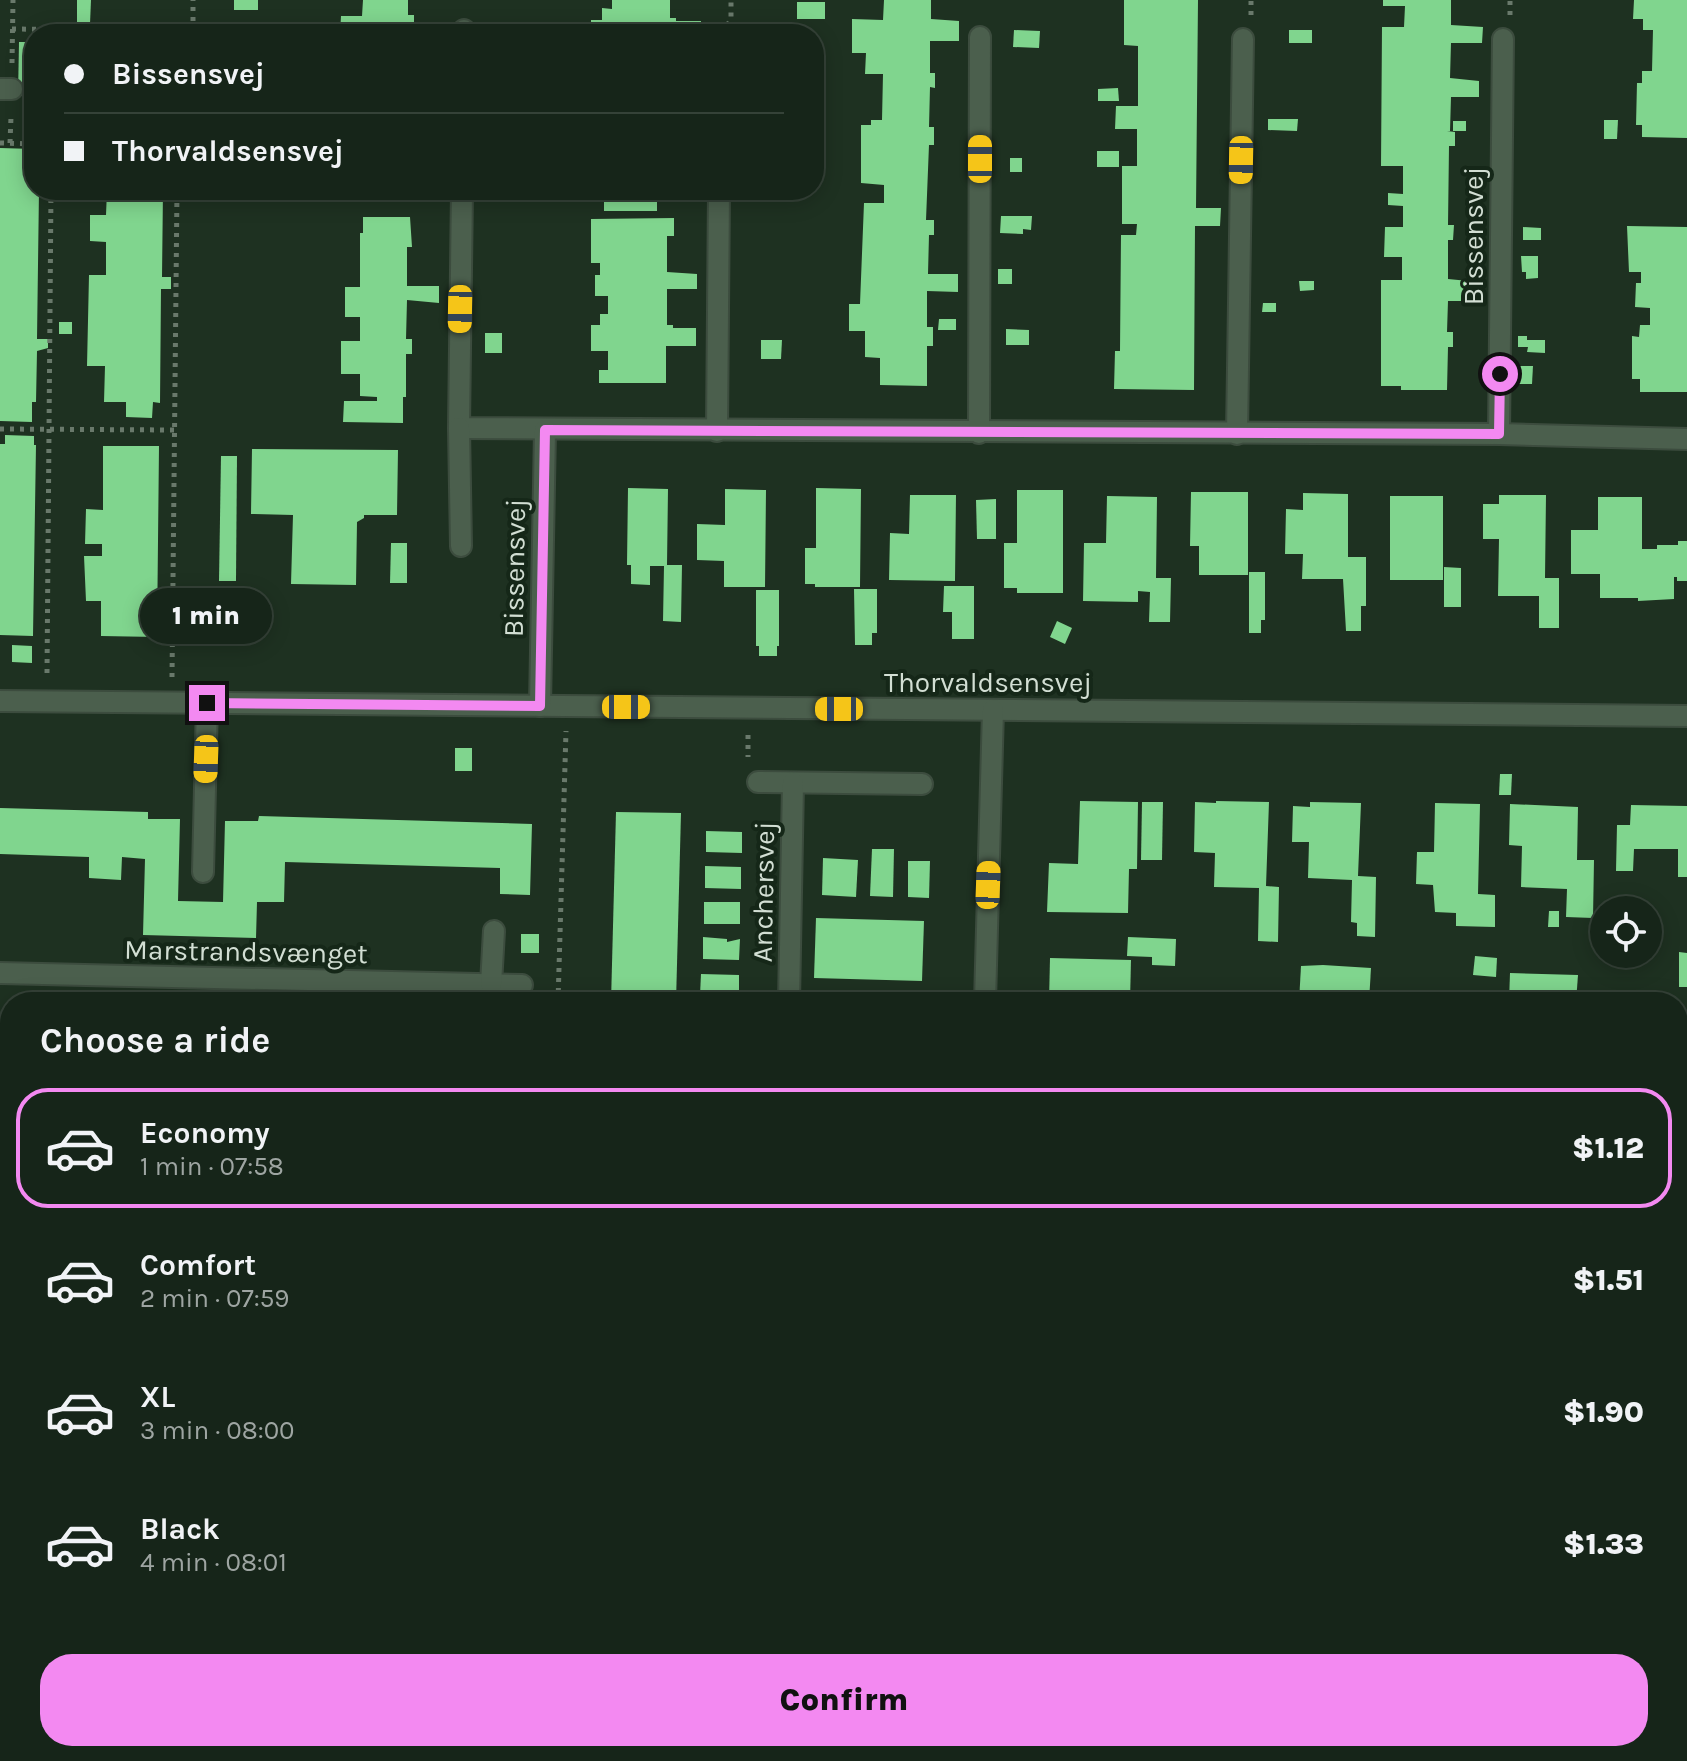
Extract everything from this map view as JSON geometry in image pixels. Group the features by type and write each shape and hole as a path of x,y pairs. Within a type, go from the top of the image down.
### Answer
{"street":[{"path":"979,433 980,37"},
{"path":"1237,434 1243,39"},
{"name":"Bissensvej","path":"1499,434 1503,39"},
{"path":"461,546 462,200"},
{"path":"717,431 719,200"},
{"path":"459,428 1499,434 1687,439"},
{"name":"Bissensvej","path":"540,706 545,430"},
{"name":"Thorvaldsensvej","path":"0,701 1687,716"},
{"path":"203,872 207,703"},
{"path":"985,992 993,710"},
{"name":"Anchersvej","path":"758,782 922,784"},
{"name":"Anchersvej","path":"789,992 793,783"},
{"path":"491,984 494,931"},
{"name":"Marstrandsvænget","path":"0,973 522,985"}],"path":[{"path":"193,0 193,24"},
{"path":"728,24 731,0"},
{"path":"12,29 24,29"},
{"path":"0,143 24,144"},
{"path":"47,702 51,200"},
{"path":"171,703 177,200"},
{"path":"0,429 174,430"},
{"path":"558,992 566,706"},
{"path":"747,708 749,775 758,782"}],"building":[{"path":"77,0 91,0 90,24 77,24"},
{"path":"234,0 258,0 258,10 234,10"},
{"path":"363,0 408,0 408,15 414,15 414,24 341,24 341,16 362,16"},
{"path":"612,0 670,0 670,18 676,18 676,21 701,21 701,24 591,24 591,20 602,20 602,8 612,9"},
{"path":"884,0 931,0 931,19 959,21 959,41 930,41 930,73 935,73 935,88 930,87 929,127 934,127 934,145 929,145 926,220 934,220 934,235 929,235 928,274 958,274 958,292 927,291 927,327 933,327 933,346 927,346 927,386 880,385 880,358 865,357 865,331 849,331 849,304 860,304 864,203 884,203 884,185 861,183 861,125 871,125 871,120 882,120 883,74 865,74 866,53 852,53 852,19 883,20"},
{"path":"1124,0 1198,0 1196,208 1221,208 1220,226 1195,226 1194,390 1114,389 1115,351 1120,351 1121,235 1136,235 1137,224 1122,224 1122,166 1137,166 1137,129 1115,129 1116,106 1138,106 1138,46 1124,45"},
{"path":"1383,0 1451,0 1451,25 1483,27 1482,43 1451,43 1450,78 1479,81 1479,97 1451,97 1450,131 1447,131 1455,132 1455,146 1449,146 1448,225 1454,225 1453,240 1448,240 1448,279 1479,282 1479,301 1448,301 1447,332 1453,332 1453,347 1448,347 1447,390 1401,390 1401,386 1381,386 1381,280 1402,280 1402,257 1384,257 1385,227 1403,227 1403,206 1388,205 1388,193 1403,194 1403,166 1381,166 1382,27 1404,27 1405,6 1383,6"},
{"path":"1634,0 1687,0 1687,138 1642,137 1642,125 1636,125 1637,83 1642,83 1642,71 1652,71 1653,30 1643,30 1643,19 1633,19"},
{"path":"797,2 825,2 825,19 797,19"},
{"path":"1014,30 1040,31 1039,48 1013,47"},
{"path":"1289,30 1312,30 1312,43 1289,43"},
{"path":"19,42 24,42 24,96 18,96"},
{"path":"1118,88 1119,101 1098,101 1098,89"},
{"path":"1268,119 1298,119 1297,131 1268,130"},
{"path":"1604,120 1618,120 1617,139 1604,139"},
{"path":"1453,121 1466,121 1466,131 1453,131"},
{"path":"0,148 24,149 24,200 39,200 37,339 48,339 48,348 37,351 36,402 32,402 32,422 0,421"},
{"path":"1097,151 1119,151 1119,167 1097,167"},
{"path":"1010,158 1022,158 1022,172 1010,172"},
{"path":"107,200 163,200 162,277 171,277 171,289 161,289 160,403 153,402 152,418 126,417 126,402 104,402 105,366 87,366 89,275 106,275 106,242 90,241 90,215 106,215"},
{"path":"604,200 657,200 657,211 604,211"},
{"path":"1001,216 1032,216 1031,230 1023,229 1023,234 1000,233"},
{"path":"363,217 410,217 412,247 407,247 407,286 439,286 439,303 407,300 406,339 412,339 412,354 406,354 403,423 343,422 344,401 377,401 377,397 360,396 360,374 341,374 341,341 360,341 360,317 345,317 345,287 360,287"},
{"path":"674,218 674,236 667,236 667,272 697,274 697,289 667,289 667,325 696,328 696,346 666,346 666,383 599,383 599,370 608,370 608,351 591,351 591,325 600,325 600,314 608,314 608,296 595,296 595,275 600,275 600,263 591,263 591,219"},
{"path":"1627,226 1687,227 1687,392 1640,392 1640,379 1632,379 1632,336 1639,337 1640,325 1650,325 1650,308 1635,307 1636,283 1641,283 1641,272 1629,272"},
{"path":"1523,227 1541,228 1541,240 1523,240"},
{"path":"1521,256 1538,256 1538,278 1526,279 1526,272 1522,272"},
{"path":"998,269 1012,269 1012,284 998,284"},
{"path":"1299,281 1314,281 1314,290 1300,291"},
{"path":"1263,303 1276,303 1276,312 1262,312"},
{"path":"939,319 956,319 956,330 938,330"},
{"path":"59,322 72,322 72,334 59,334"},
{"path":"1006,329 1029,330 1029,345 1006,345"},
{"path":"485,333 502,333 502,353 485,353"},
{"path":"1518,336 1527,336 1527,340 1545,340 1545,353 1527,352 1528,347 1518,347"},
{"path":"761,340 782,340 781,359 761,359"},
{"path":"1518,366 1533,366 1532,384 1518,384"},
{"path":"5,435 34,436 36,445 33,636 0,635 0,444 5,444"},
{"path":"103,446 159,446 157,637 101,636 101,601 86,601 84,556 102,556 102,544 85,544 86,509 103,510"},
{"path":"252,449 398,450 397,515 364,515 357,522 356,585 291,584 293,515 251,514"},
{"path":"221,456 237,456 236,581 219,581"},
{"path":"628,488 668,489 667,565 682,565 681,622 663,621 664,566 650,566 650,585 631,584 631,565 627,565"},
{"path":"816,488 861,489 860,587 815,587 815,584 805,584 805,548 816,548"},
{"path":"725,489 766,490 765,587 724,587 724,561 697,560 697,524 725,525"},
{"path":"1017,490 1063,490 1063,593 1017,593 1017,588 1004,588 1004,543 1017,543"},
{"path":"1191,492 1248,492 1248,575 1199,575 1199,546 1190,546"},
{"path":"1303,493 1348,494 1348,557 1366,557 1366,606 1361,606 1361,631 1346,631 1343,579 1302,579 1303,554 1285,554 1286,509 1303,510"},
{"path":"910,495 956,495 955,581 889,580 890,533 909,534"},
{"path":"1499,495 1546,495 1545,578 1559,578 1559,628 1539,628 1539,596 1498,596 1499,539 1483,539 1483,504 1499,504"},
{"path":"1107,496 1157,497 1156,578 1171,578 1170,622 1149,622 1150,592 1138,591 1138,602 1083,601 1084,543 1106,543"},
{"path":"1390,496 1443,496 1443,580 1390,580"},
{"path":"1598,497 1642,497 1642,549 1657,549 1657,545 1678,545 1678,541 1687,541 1687,581 1677,581 1674,577 1674,599 1638,601 1638,598 1600,598 1600,574 1571,574 1571,530 1598,530"},
{"path":"996,499 996,539 977,539 976,500"},
{"path":"391,543 407,543 407,583 390,583"},
{"path":"1444,567 1461,568 1461,607 1444,607"},
{"path":"1249,572 1265,572 1265,620 1261,620 1261,633 1249,633"},
{"path":"944,586 974,586 974,639 952,639 952,612 943,612"},
{"path":"854,589 877,589 877,633 872,633 872,645 855,645"},
{"path":"756,590 779,590 777,656 759,656 759,646 756,646"},
{"path":"1057,621 1072,628 1065,644 1050,637"},
{"path":"12,645 32,646 32,663 12,662"},
{"path":"455,748 472,748 472,771 455,771"},
{"path":"1500,774 1512,774 1511,795 1499,795"},
{"path":"1080,801 1138,802 1137,869 1129,869 1128,913 1047,912 1049,863 1078,864"},
{"path":"1142,802 1163,802 1162,860 1141,860"},
{"path":"1195,802 1269,802 1266,886 1279,887 1278,942 1258,941 1259,888 1214,887 1215,853 1194,852"},
{"path":"1310,802 1361,803 1358,876 1376,877 1375,937 1357,936 1357,923 1351,922 1352,880 1308,878 1309,842 1292,842 1293,806 1310,807"},
{"path":"1435,803 1480,804 1478,894 1495,895 1495,927 1456,926 1456,913 1435,912 1433,885 1416,884 1417,852 1434,852"},
{"path":"1510,804 1578,807 1577,860 1594,860 1590,918 1566,917 1567,889 1521,887 1522,846 1509,845"},
{"path":"1631,805 1687,806 1687,877 1678,877 1678,849 1634,849 1633,871 1616,871 1617,825 1630,825"},
{"path":"0,808 148,812 148,819 180,819 178,901 223,902 225,821 258,821 259,816 532,824 530,895 500,894 500,868 285,862 284,902 257,902 256,938 143,935 145,859 122,857 121,880 89,878 89,857 0,854"},
{"path":"616,812 681,813 676,992 611,992"},
{"path":"706,831 742,832 742,853 706,852"},
{"path":"872,849 894,849 893,897 870,896"},
{"path":"823,858 858,860 856,897 822,895"},
{"path":"908,861 930,861 929,898 908,897"},
{"path":"705,866 741,867 741,889 705,888"},
{"path":"704,902 740,902 740,924 704,924"},
{"path":"1549,911 1559,911 1559,927 1548,927"},
{"path":"816,918 924,921 922,981 814,978"},
{"path":"521,934 539,934 539,953 521,953"},
{"path":"703,937 727,939 727,942 740,939 739,960 703,959"},
{"path":"1128,937 1176,939 1175,966 1152,965 1152,957 1127,956"},
{"path":"1679,952 1687,953 1687,987 1679,987"},
{"path":"1475,956 1497,958 1496,977 1473,975"},
{"path":"1050,958 1131,960 1130,992 1049,992"},
{"path":"1301,966 1371,968 1370,992 1300,992"},
{"path":"1510,973 1578,975 1577,992 1509,992"},
{"path":"701,974 739,975 739,992 700,992"}],"route":[{"path":"207,703 540,706 545,430 1499,434 1500,374"}]}
